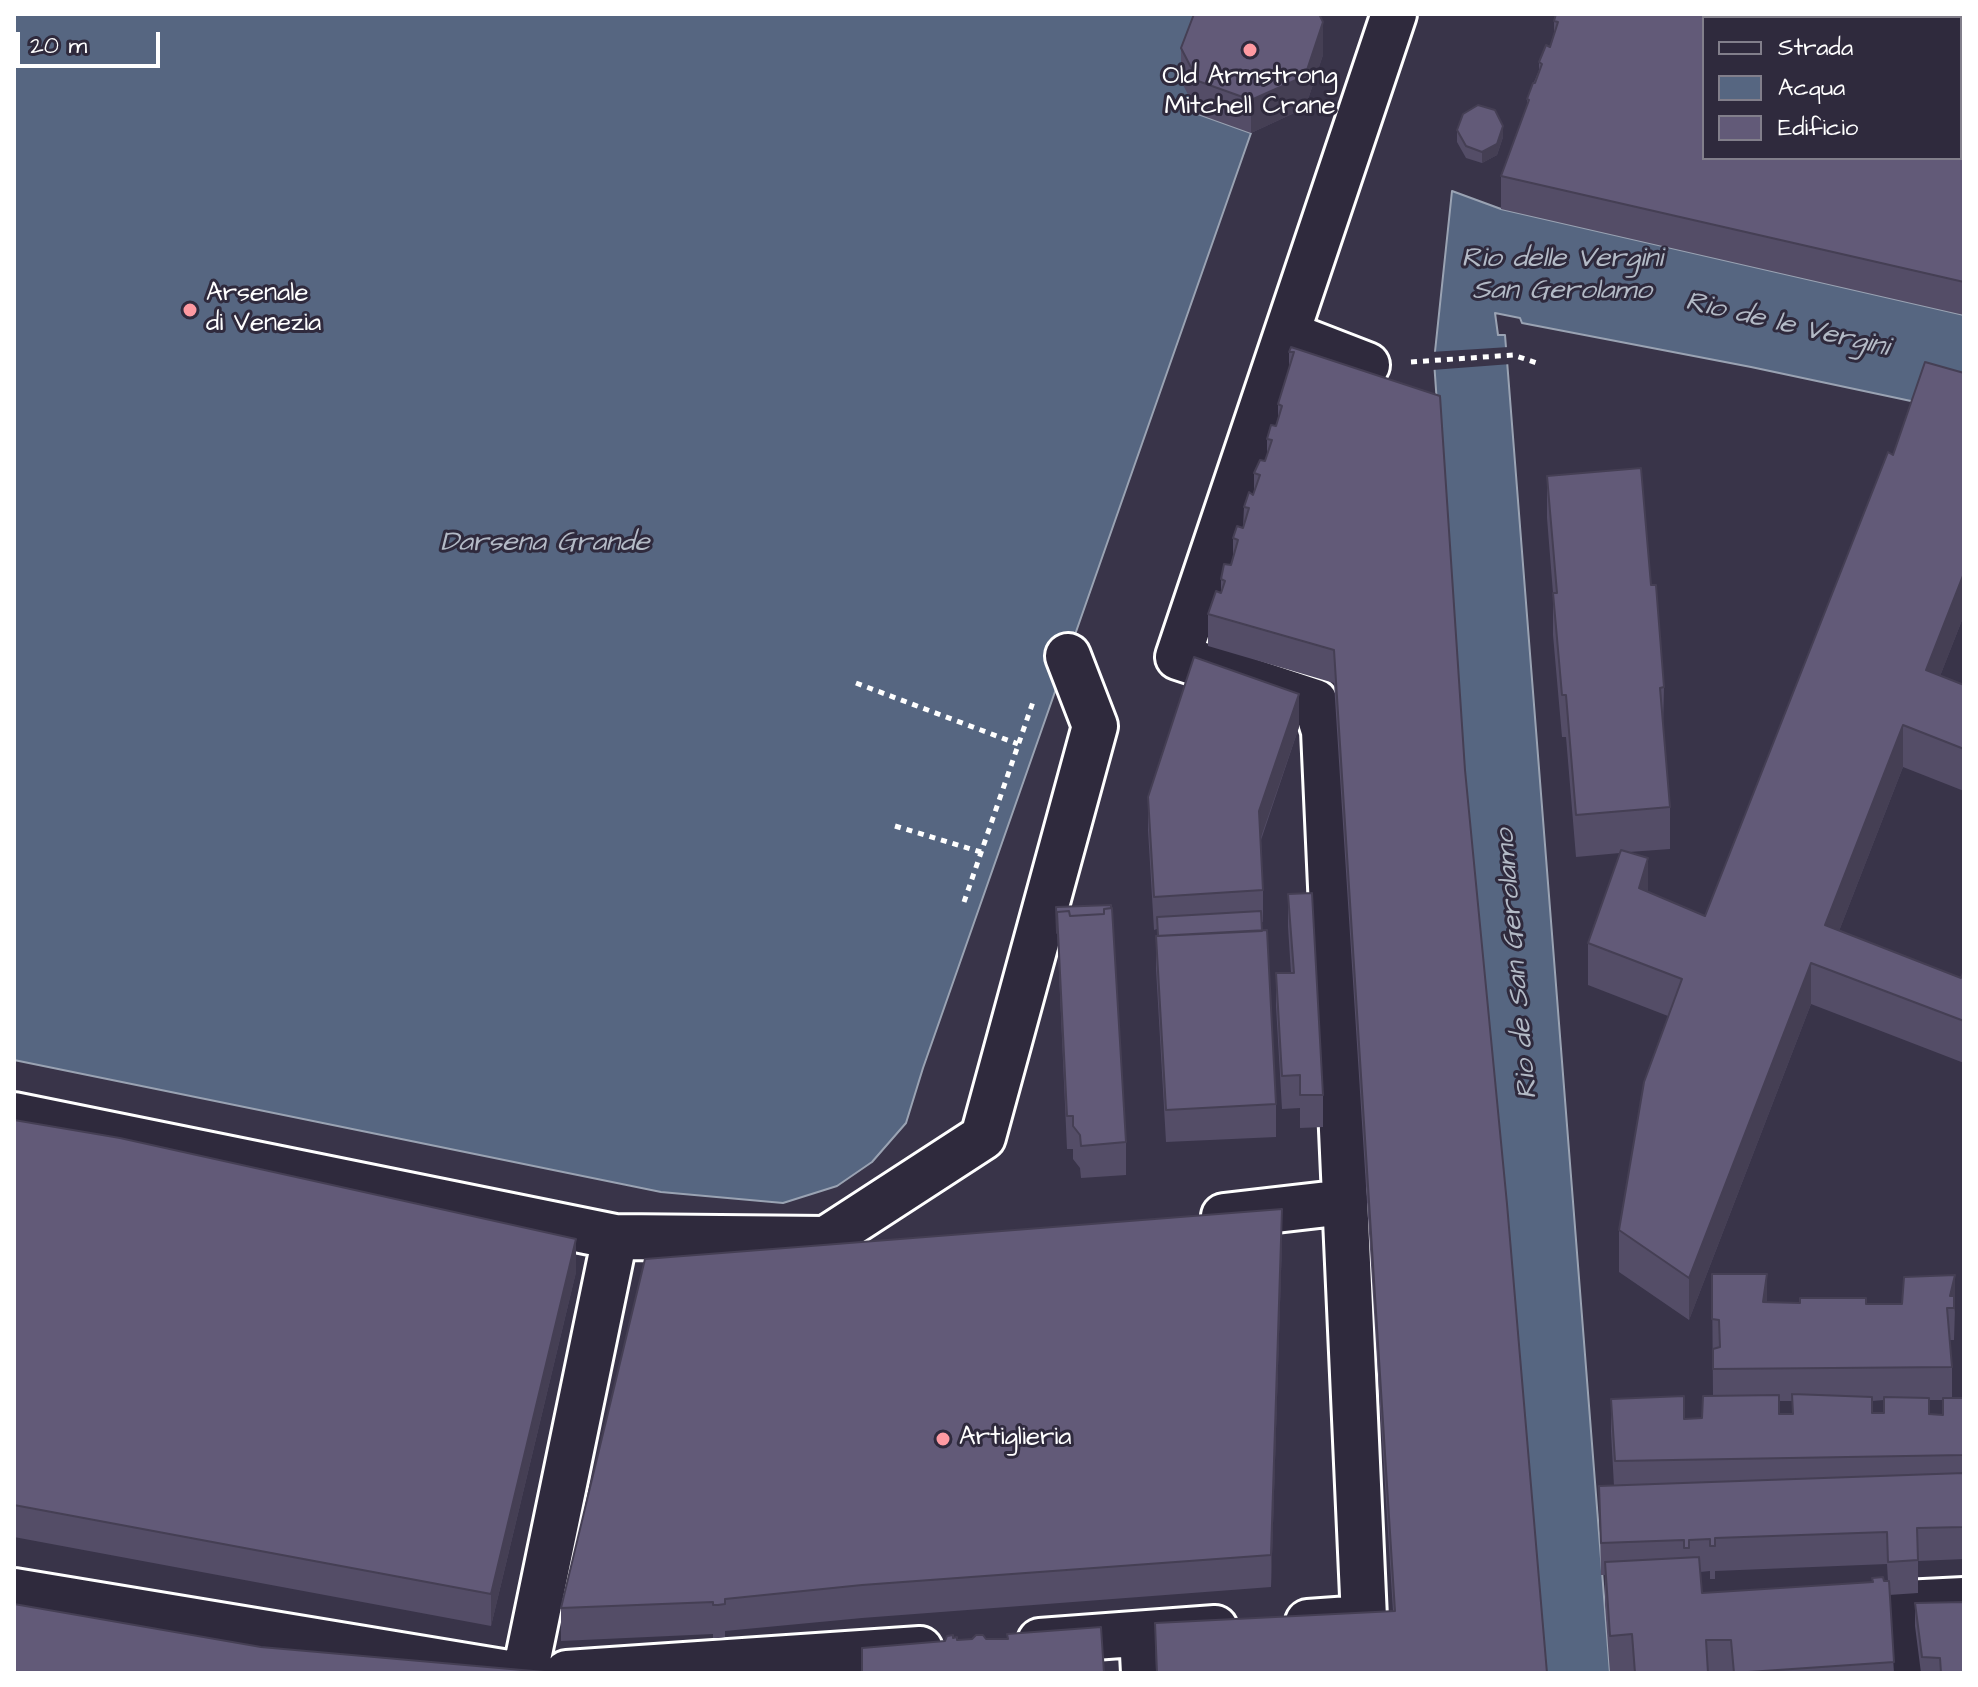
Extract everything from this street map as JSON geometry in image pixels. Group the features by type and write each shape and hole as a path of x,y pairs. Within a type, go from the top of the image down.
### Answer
{"street":[{"path":"1002,1643 1143,1653 1261,1625 1364,1618 1324,731 1315,702 1178,657 1394,14"},
{"path":"1287,334 1367,365"},
{"path":"14,1115 615,1237 826,1239 983,1137 1095,726 1068,656"},
{"path":"1192,1219 1345,1202"},
{"path":"525,1673 615,1237"},
{"path":"14,1591 508,1673"},
{"path":"1907,1673 1904,1603 1964,1600"},
{"path":"567,1673 956,1646"}],"path":[{"path":"1434,361 1513,355 1537,363"},
{"path":"964,902 1052,649 1068,656"},
{"path":"856,683 1018,744"},
{"path":"895,826 981,852"}],"water":[{"name":"Darsena Grande","path":"14,14 1205,14 1198,114 1251,133 906,1123 872,1162 837,1186 783,1203 661,1192 14,1060"},
{"name":"Rio delle Vergini San Gerolamo","path":"1452,191 1501,209 1964,315 1964,415 1751,367 1522,323 1520,318 1495,313 1498,335 1505,335 1610,1673 1543,1673 1465,803 1434,361"}],"pier":[{"path":"1509,347 1511,364 1432,370 1431,352"}],"building":[{"path":"1194,14 1319,14 1323,22 1305,76 1251,100 1198,81 1181,48"},
{"path":"1556,14 1960,16 1702,16 1702,160 1962,160 1964,17 1964,282 1501,176 1542,64 1539,62 1546,45 1550,47 1558,22 1554,21"},
{"path":"1478,105 1495,110 1503,126 1497,144 1482,152 1466,146 1457,130 1463,114"},
{"path":"1291,347 1440,396 1465,770 1507,1204 1547,1673 1157,1673 1155,1623 1395,1611 1334,650 1208,614 1216,591 1221,593 1225,581 1221,579 1224,564 1231,565 1238,540 1233,538 1237,526 1243,528 1249,508 1244,507 1249,492 1253,495 1260,475 1254,473 1260,460 1265,461 1272,440 1267,439 1271,425 1276,426 1282,406 1278,404 1294,352 1289,352"},
{"path":"1925,362 1964,373 1964,573 1926,670 1964,685 1964,749 1903,725 1825,925 1961,978 1964,970 1964,1021 1811,963 1689,1278 1619,1230 1644,1082 1682,979 1588,943 1621,850 1648,858 1639,888 1705,916 1888,452 1893,455"},
{"path":"1641,468 1651,585 1656,585 1664,687 1660,688 1670,807 1576,815 1566,695 1562,695 1553,593 1557,593 1547,476"},
{"path":"1194,657 1299,694 1259,811 1263,890 1154,897 1148,797"},
{"path":"1312,893 1323,1095 1300,1095 1300,1075 1282,1076 1276,973 1294,973 1288,894"},
{"path":"1111,905 1111,908 1104,909 1104,914 1070,916 1069,911 1057,912 1057,933 1056,907"},
{"path":"1112,908 1126,1142 1081,1146 1080,1135 1073,1126 1073,1116 1067,1116 1057,912 1069,911 1070,916 1104,914 1104,909"},
{"path":"1261,911 1262,931 1158,936 1157,917"},
{"path":"1267,930 1276,1104 1166,1110 1156,936"},
{"path":"14,1120 120,1138 576,1239 491,1594 14,1505"},
{"name":"Artiglieria","path":"1282,1209 1271,1555 862,1585 725,1599 725,1604 718,1605 713,1605 713,1602 561,1608 645,1259"},
{"path":"1712,1274 1767,1274 1763,1302 1800,1303 1800,1298 1866,1298 1866,1304 1902,1304 1904,1277 1955,1275 1950,1296 1954,1296 1954,1308 1947,1308 1952,1367 1713,1369 1713,1349 1720,1347 1719,1320 1712,1319"},
{"path":"1792,1394 1872,1397 1872,1413 1884,1413 1884,1397 1929,1398 1929,1414 1943,1415 1943,1398 1964,1398 1964,1455 1615,1461 1611,1399 1684,1396 1684,1419 1702,1418 1703,1396 1779,1395 1779,1414 1793,1414"},
{"path":"1964,1473 1964,1527 1917,1528 1918,1560 1888,1562 1887,1532 1715,1538 1715,1546 1710,1546 1710,1539 1689,1540 1689,1548 1684,1548 1684,1540 1601,1543 1599,1486"},
{"path":"1699,1557 1702,1593 1873,1582 1872,1578 1883,1577 1884,1581 1889,1581 1894,1662 1734,1673 1731,1640 1706,1640 1708,1673 1635,1673 1632,1634 1610,1636 1605,1562"},
{"path":"1964,1602 1964,1673 1941,1673 1940,1658 1922,1657 1915,1603"},
{"path":"14,1604 261,1647 556,1673 14,1673"},
{"path":"1101,1627 1104,1673 862,1673 862,1648 945,1641 947,1636 953,1635 957,1640 972,1639 976,1635 983,1635 986,1639 1008,1639 1007,1634"}],"place":[{"name":"Old Armstrong Mitchell Crane","path":"1250,50"},
{"name":"Arsenale di Venezia","path":"190,310"},
{"name":"Artiglieria","path":"943,1439"}],"water label":[{"name":"Rio de le Vergini","path":"1787,326"},
{"name":"Rio de San Gerolamo","path":"1518,964"}]}
